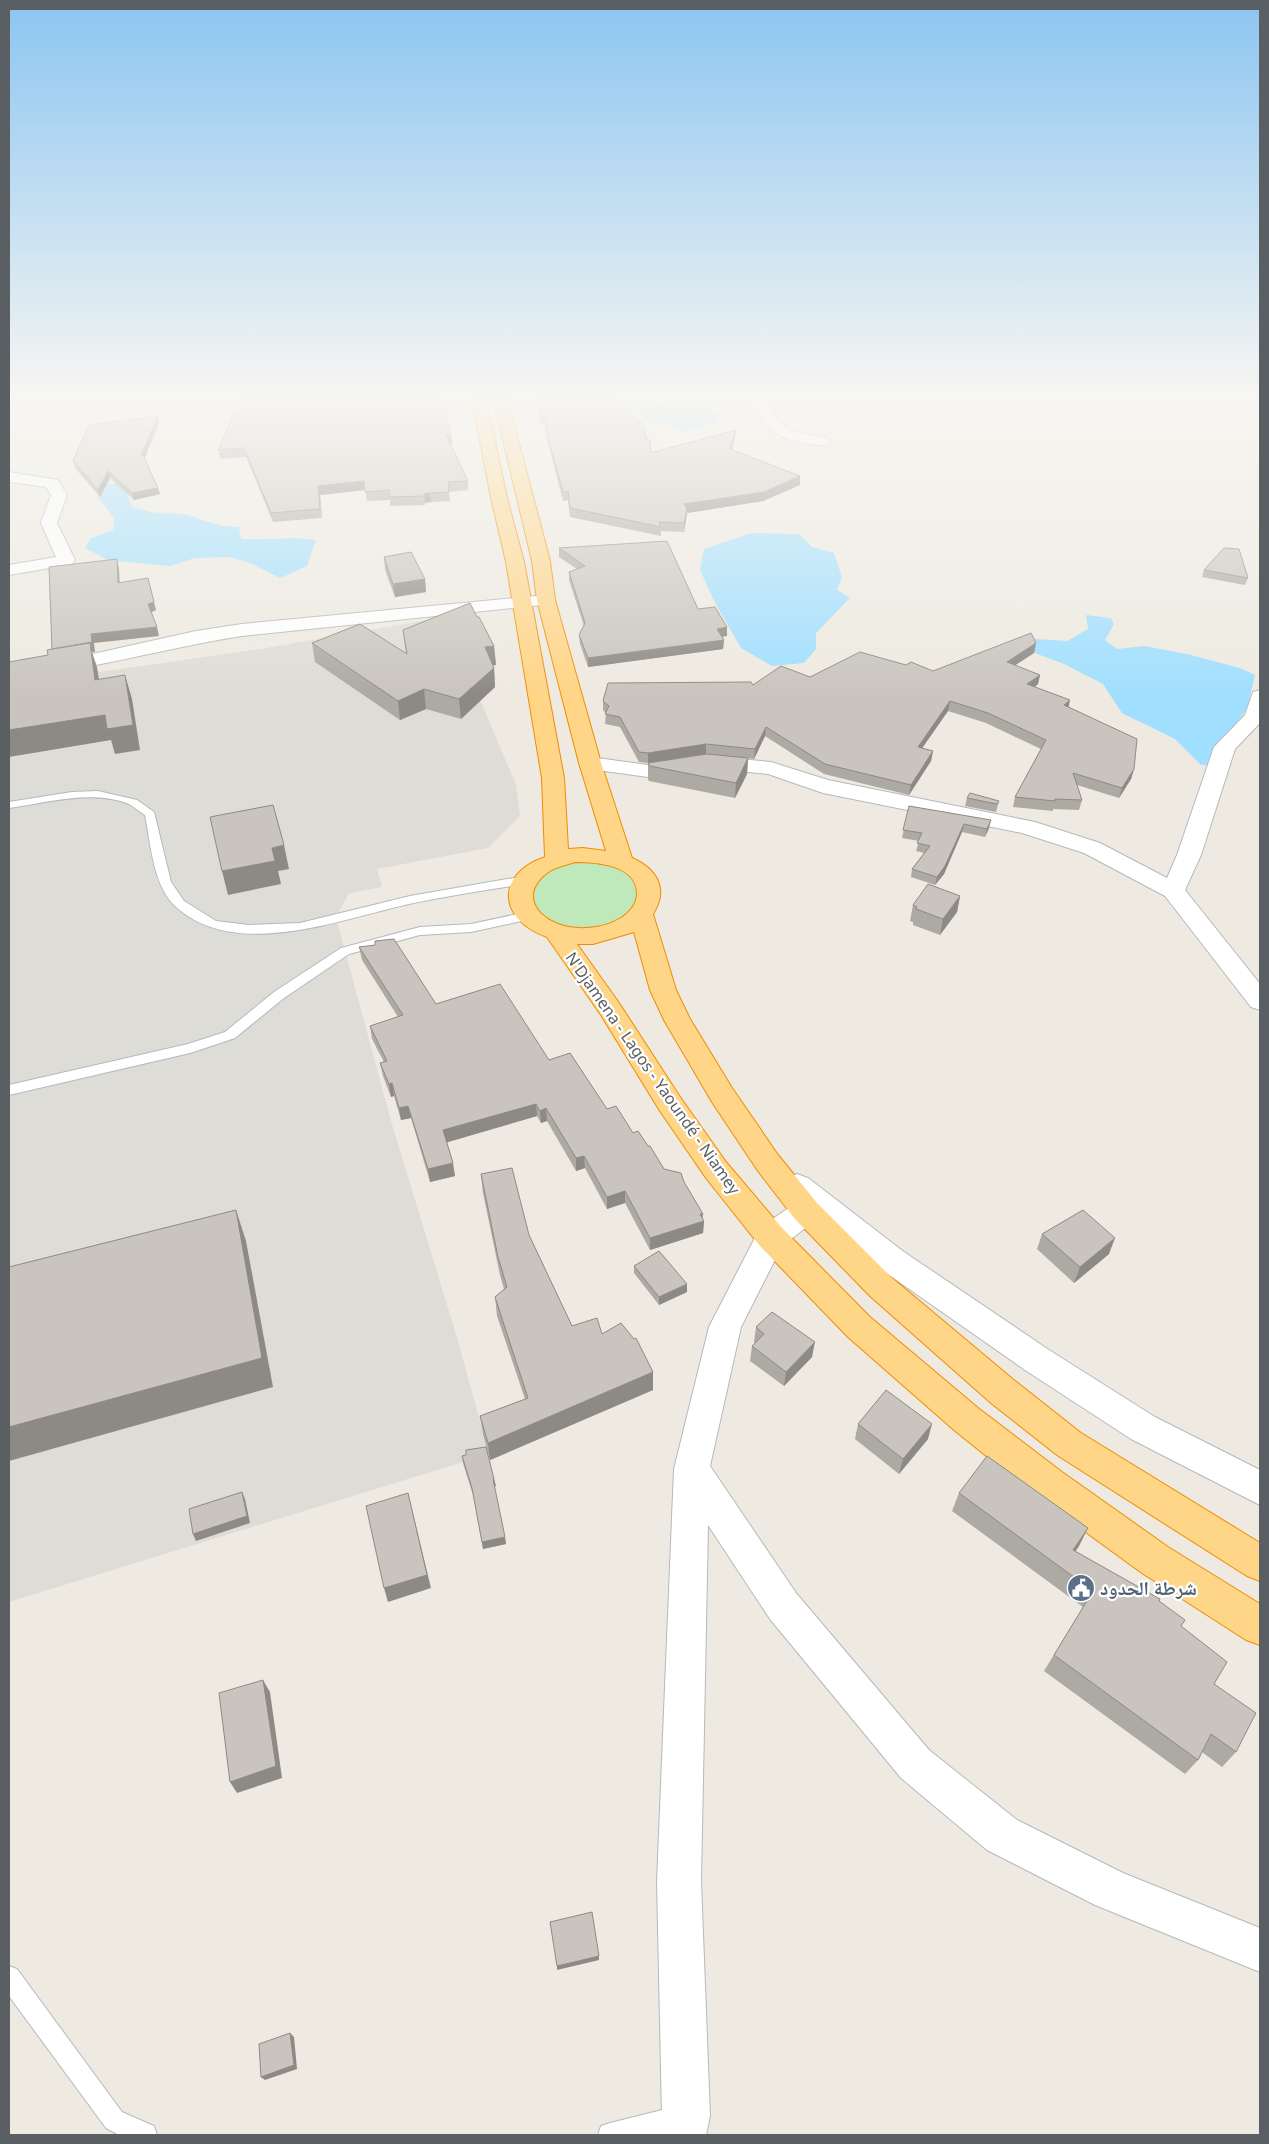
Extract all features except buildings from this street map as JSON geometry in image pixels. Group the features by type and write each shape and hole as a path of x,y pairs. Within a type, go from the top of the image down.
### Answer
{"highway":[{"path":"497,494 515,562 553,778 557,859"},
{"path":"524,494 541,562 546,600 590,764 621,861"},
{"path":"589,855 606,856 621,861 635,869 644,879 649,891 648,903 641,914 629,924 614,932 595,936 557,933 540,926 527,916 520,904 520,892 525,880 532,871 557,859 589,855"},
{"path":"641,914 663,990 677,1020 722,1095 768,1163 806,1211 881,1287 1018,1404 1078,1449 1190,1521 1260,1563"},
{"name":"N'Djamena - Lagos - Yaoundé - Niamey","path":"557,933 716,1170 771,1237 859,1327 966,1419 1049,1484 1155,1560 1260,1626"}],"street":[{"path":"9,570 66,560 49,523 58,494"},
{"path":"9,672 70,665 196,637 242,630 546,600"},
{"path":"1173,891 1188,855 1225,747 1255,718 1260,696"},
{"path":"590,764 648,770 706,762 771,768 823,786 1027,827 1092,848 1173,891 1260,1001"},
{"path":"768,1163 893,1261 1037,1360 1143,1428 1260,1488"},
{"path":"685,2129 679,1881 692,1469 725,1327 771,1237 806,1211"},
{"path":"692,1469 783,1606 915,1764 1002,1835 1110,1890 1260,1950"}],"lane":[{"path":"9,805 72,794 98,794 133,802 150,814 165,882 180,904 213,924 249,929 300,927 410,900 525,880"},
{"path":"9,1090 190,1048 230,1035 279,995 345,951 420,931 471,928 527,916"},
{"path":"9,1977 114,2120 145,2135"},
{"path":"610,2135 685,2129"}],"shaded area":[{"path":"445,617 516,785 520,816 488,848 377,869 382,887 349,893 336,917 391,1121 458,1341 489,1454 9,1602 9,685 266,648"}],"green space":[{"path":"578,861 615,866 630,875 636,882 640,892 631,913 607,926 590,929 567,926 549,919 541,913 531,899 532,890 537,880 551,869"}],"water":[{"path":"100,494 127,494 132,507 156,513 184,514 222,526 239,527 241,539 297,538 316,540 307,566 280,578 252,564 231,557 195,558 170,566 108,560 85,548 91,538 113,530 114,518 98,497"},
{"path":"751,533 799,534 812,547 834,553 842,577 837,590 850,598 816,633 816,649 804,663 772,666 741,648 715,603 700,570 704,549"},
{"path":"1086,615 1111,618 1114,624 1105,640 1117,649 1144,646 1187,654 1240,668 1255,675 1247,709 1231,729 1217,742 1210,765 1201,765 1175,739 1122,713 1103,684 1064,664 1035,653 1022,638 1067,641 1088,629"}],"place":[{"name":"شرطة الحدود","path":"1081,1588"}]}
